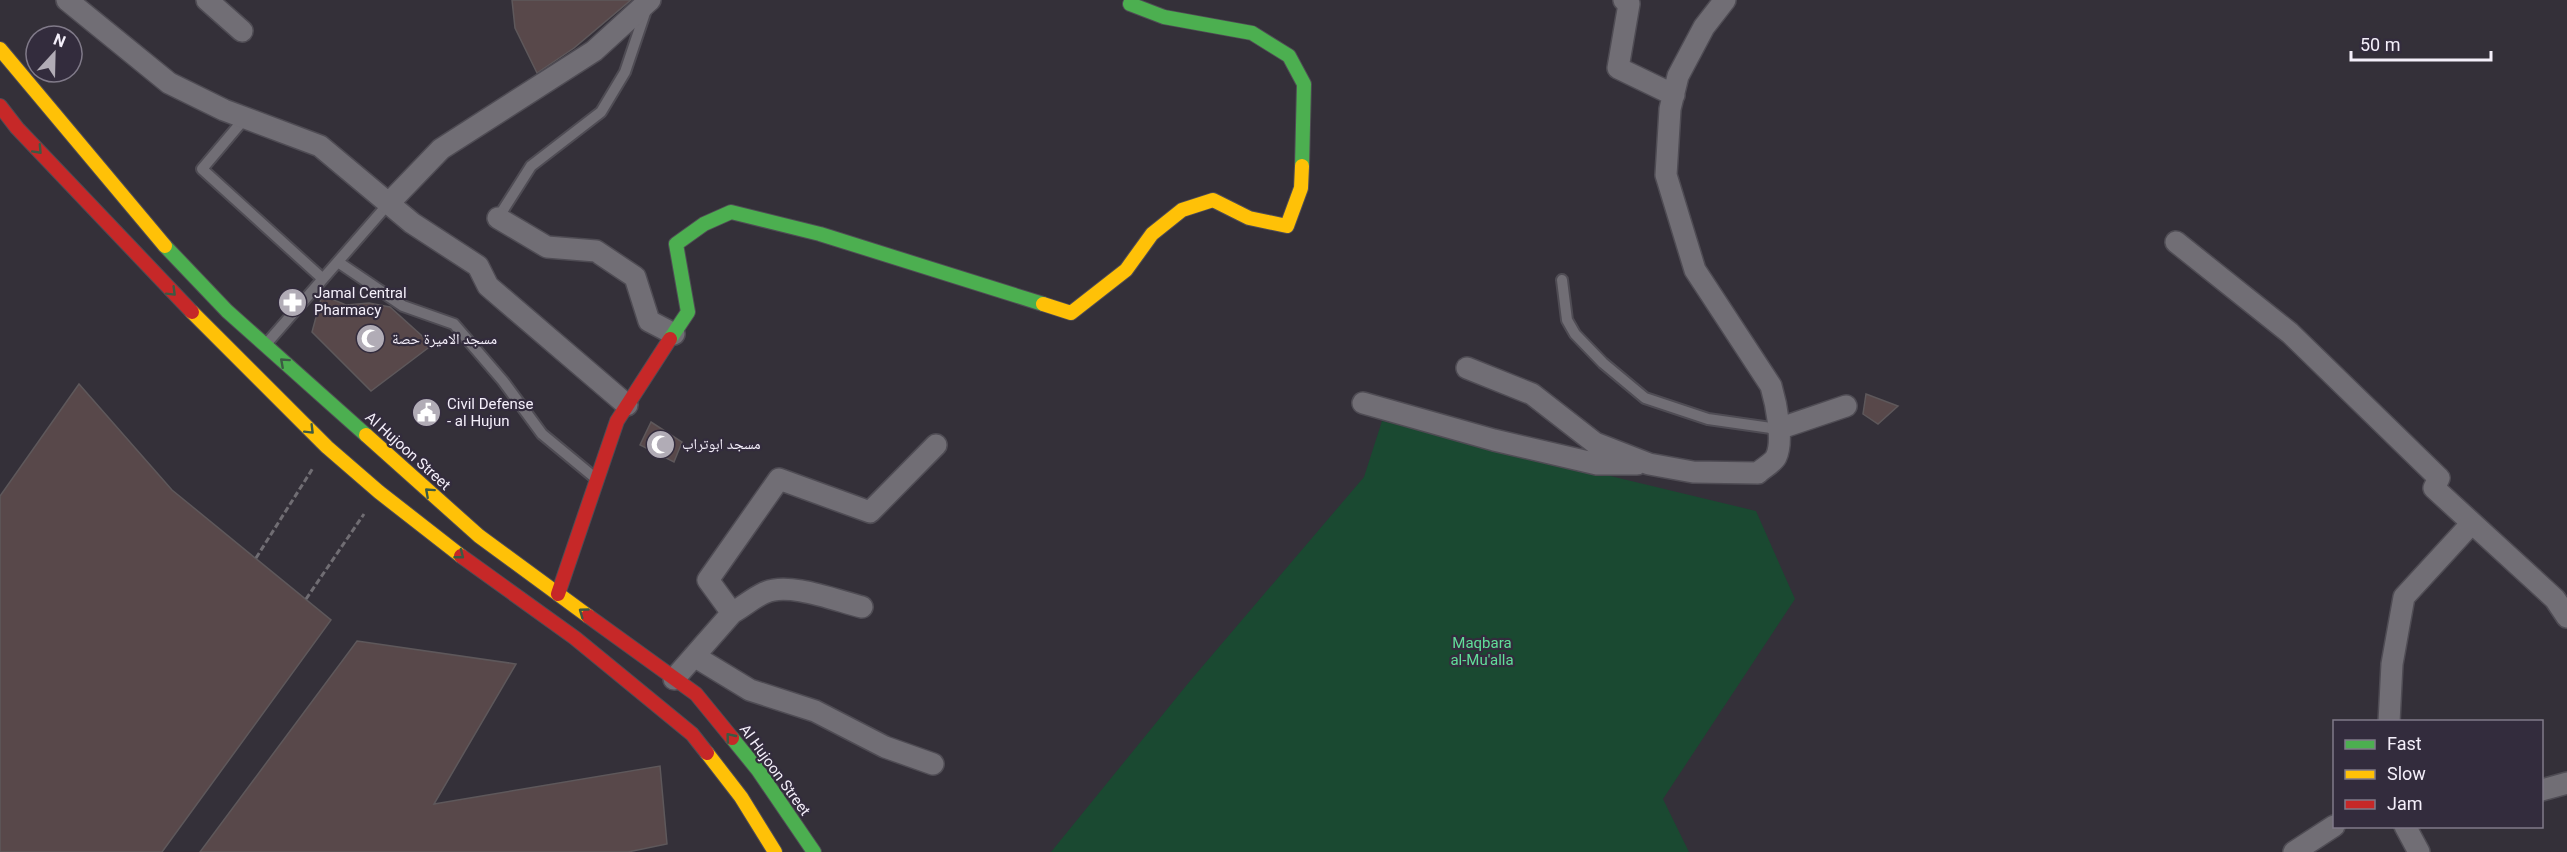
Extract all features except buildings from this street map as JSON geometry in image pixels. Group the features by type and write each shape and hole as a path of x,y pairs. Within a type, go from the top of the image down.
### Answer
{"main road":[{"path":"558,594 617,421 688,312 676,244 704,224 731,212 820,234 1071,313 1126,270 1152,234 1182,210 1213,200 1249,218 1287,226 1301,188 1304,84 1289,56 1252,33 1164,17 1130,4 1132,0"},
{"name":"Al Hujoon Street","path":"0,49 156,237 227,311 479,536 696,694 751,762 814,852"},
{"path":"0,106 17,128 161,281 327,447 379,492 575,638 692,734 741,797 775,852"}],"street":[{"path":"67,0 169,83 224,111 320,146 412,222 478,266 488,286 627,405"},
{"path":"207,0 242,31"},
{"path":"1624,0 1629,4 1618,68 1674,95"},
{"path":"1364,403 1494,440 1597,464 1649,464 1693,472 1758,473 1775,458 1778,447 1778,406 1771,386 1695,270 1666,175 1670,109 1678,76 1704,27 1725,0"},
{"path":"388,203 441,149 594,51 649,2"},
{"path":"498,218 547,247 596,251 635,277 649,321 674,334"},
{"path":"2176,242 2298,341 2439,478 2434,488 2555,599 2567,617"},
{"path":"1467,368 1532,394 1595,443 1649,464"},
{"path":"1778,429 1846,406"},
{"path":"732,614 708,580 779,479 870,512 936,445"},
{"path":"2389,720 2392,664 2404,597 2472,523"},
{"path":"2545,590 2567,584"},
{"path":"674,679 732,614 765,592 775,589 805,592 862,607"},
{"path":"694,656 750,690 815,711 885,747 933,764"},
{"path":"2543,789 2567,783"},
{"path":"2294,852 2333,827"},
{"path":"2406,828 2419,852"}],"lane":[{"path":"498,218 531,166 601,112 625,72 649,2"},
{"path":"245,118 202,169 323,279"},
{"path":"266,345 388,203"},
{"path":"338,262 403,306 454,324 502,381 542,434 598,480"},
{"path":"1562,280 1567,320 1575,334 1617,376 1645,398 1708,419 1778,429"}],"path":[{"path":"256,558 327,447"},
{"path":"306,599 379,492"}],"green space":[{"name":"Maqbara al-Mu'alla","path":"1382,421 1756,511 1795,599 1663,799 1689,852 1051,852 1190,681 1364,477"}],"traffic: fast":[{"path":"1132,0 1130,4 1164,17 1252,33 1289,56 1304,84 1302,166"},
{"path":"670,339 688,312 676,244 704,224 731,212 820,234 1043,304"},
{"path":"165,246 227,311 366,435"},
{"path":"732,738 758,770 814,852"}],"traffic: slow":[{"path":"0,49 165,246"},
{"path":"1043,304 1071,313 1126,270 1152,234 1182,210 1213,200 1249,218 1287,226 1301,188 1302,166"},
{"path":"192,312 327,447 379,492 461,556"},
{"path":"366,435 479,536 588,616"},
{"path":"707,753 741,797 775,852"}],"traffic: jam":[{"path":"0,106 17,128 192,312"},
{"path":"558,594 617,421 670,339"},
{"path":"461,556 575,638 692,734 707,753"},
{"path":"588,616 696,694 732,738"}],"place":[{"name":"Jamal Central Pharmacy","path":"293,302"},
{"name":"مسجد الاميرة حصة","path":"371,339"},
{"name":"Civil Defense - al Hujun","path":"426,413"},
{"name":"مسجد ابوتراب","path":"661,444"}]}
